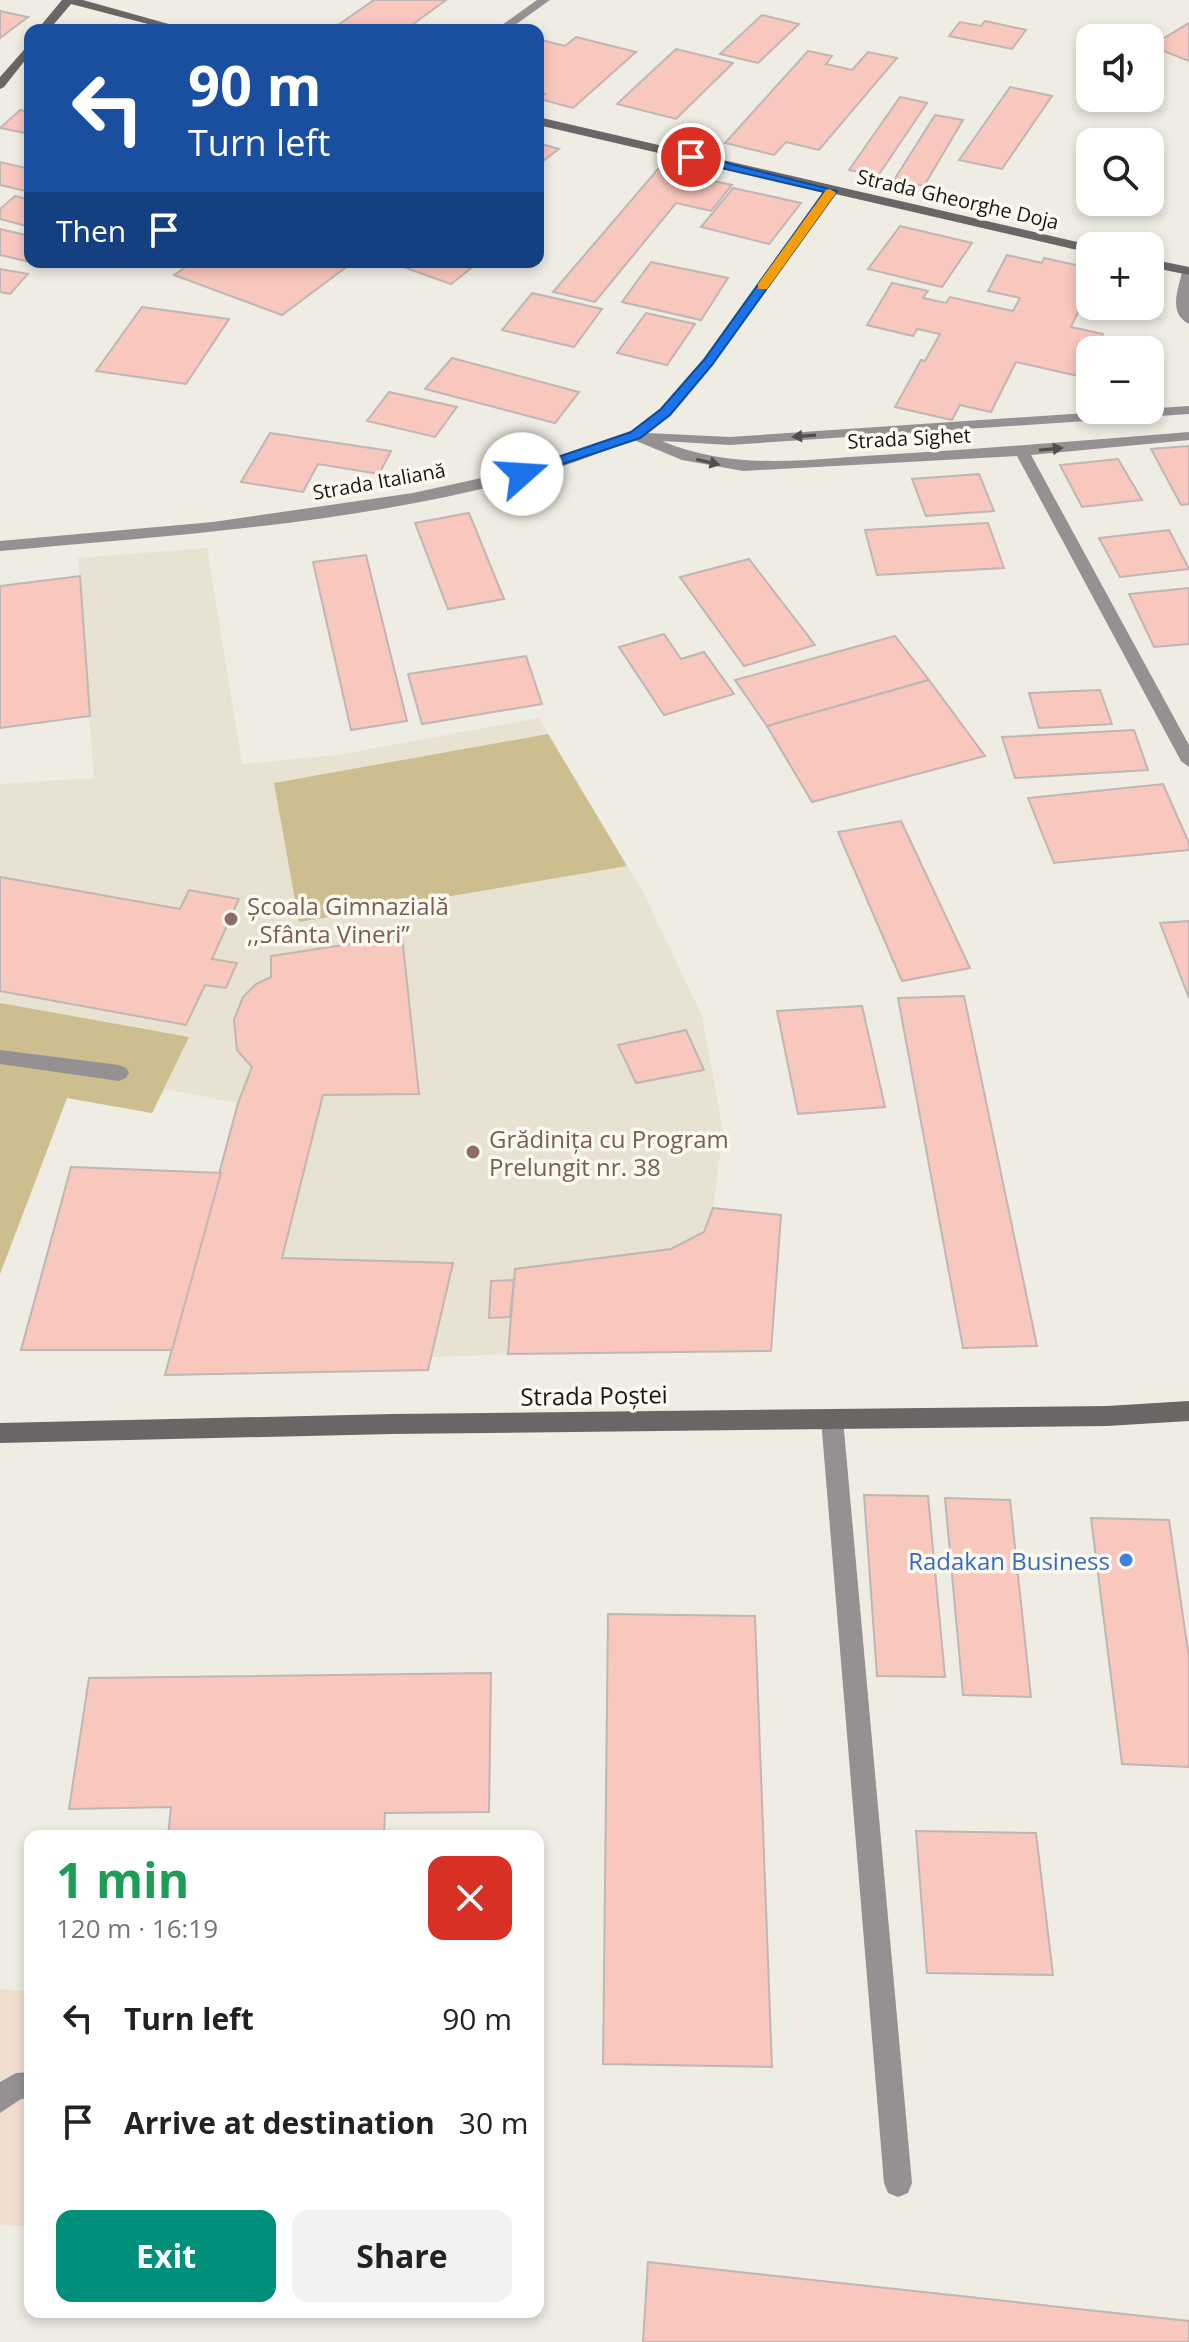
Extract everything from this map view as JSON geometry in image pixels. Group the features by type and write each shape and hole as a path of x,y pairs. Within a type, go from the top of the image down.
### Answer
{"main road":[{"path":"48,24 69,0 161,24"},
{"path":"0,85 24,54"},
{"name":"Strada Gheorghe Doja","path":"544,122 1076,246"},
{"path":"1164,266 1189,272"},
{"name":"Strada Poștei","path":"0,1433 299,1425 1107,1416 1189,1411"}],"street":[{"path":"510,24 544,0"},
{"name":"Strada Italiană","path":"0,546 213,527 413,498 522,474 635,435 665,412 708,362 831,191"},
{"path":"1189,272 1181,302 1189,320"},
{"path":"635,435 730,441 1189,410"},
{"name":"Strada Sighet","path":"635,435 687,457 743,467 1022,451 1189,436"},
{"path":"1022,451 1189,761"},
{"path":"0,1057 119,1073"},
{"path":"832,1419 898,2183"},
{"path":"0,2099 16,2086 24,2085"}],"shaded area":[{"path":"207,548 242,764 338,755 539,718 644,894 702,1016 723,1131 713,1208 704,1232 671,1249 516,1269 508,1354 432,1357 428,1370 165,1375 238,1103 165,1089 152,1113 67,1098 0,1274 0,784 94,778 78,558"},
{"path":"548,734 627,866 299,922 274,783"},
{"path":"0,1003 189,1037 152,1113 67,1098 0,1274"},
{"path":"0,1989 24,1991 24,2226 0,2225"}],"building":[{"path":"374,0 446,0 413,24 340,24"},
{"path":"0,11 28,17 0,38"},
{"path":"762,15 799,24 758,63 720,54"},
{"path":"985,21 1026,30 1012,49 949,36 960,22 981,26"},
{"path":"1189,23 1189,61 1164,51 1164,38"},
{"path":"576,37 636,52 573,108 544,100 544,41 565,46"},
{"path":"676,49 733,63 676,119 617,104"},
{"path":"808,51 832,56 826,64 852,70 868,52 897,58 819,150 786,142 774,155 725,143"},
{"path":"1010,87 1052,96 1002,169 959,160"},
{"path":"900,97 927,103 878,176 849,170"},
{"path":"20,110 24,111 24,133 0,128"},
{"path":"935,115 963,120 924,186 894,180"},
{"path":"544,145 559,149 544,160"},
{"path":"0,162 24,168 24,191 0,185"},
{"path":"658,169 732,185 711,211 676,203 595,302 553,292"},
{"path":"733,188 801,203 769,244 701,227"},
{"path":"15,196 24,198 24,225 0,219 0,209"},
{"path":"900,226 972,243 942,287 868,269"},
{"path":"0,229 24,235 24,261 0,255"},
{"path":"1007,255 1042,263 1044,258 1076,265 1076,316 1071,327 1103,334 1076,336 1076,375 1016,362 991,412 960,405 952,420 895,407 921,360 925,361 940,334 917,329 913,336 867,325 892,283 928,291 923,298 946,303 950,297 1013,311 1020,298 988,291"},
{"path":"651,262 728,278 701,320 622,302"},
{"path":"184,268 345,268 282,315 174,275"},
{"path":"406,268 471,268 451,284"},
{"path":"0,269 28,274 10,294 0,292"},
{"path":"532,293 602,309 574,347 502,330"},
{"path":"142,307 229,319 186,384 96,371"},
{"path":"646,313 695,324 667,365 617,353"},
{"path":"452,358 579,392 555,423 425,389"},
{"path":"389,392 457,407 435,437 367,421"},
{"path":"270,433 391,451 379,474 318,464 303,492 241,482"},
{"path":"1189,446 1189,504 1181,505 1151,449"},
{"path":"1118,459 1142,500 1082,507 1060,465"},
{"path":"979,474 994,511 926,516 912,479"},
{"path":"469,513 504,599 448,609 415,523"},
{"path":"988,523 1004,568 877,575 865,530"},
{"path":"1169,530 1189,569 1120,577 1099,538"},
{"path":"366,555 407,721 351,730 313,562"},
{"path":"749,559 815,645 744,666 680,577"},
{"path":"80,576 90,716 0,728 0,586"},
{"path":"1189,588 1189,644 1154,647 1129,594"},
{"path":"664,634 681,659 704,652 734,694 664,715 619,647"},
{"path":"895,636 929,680 767,726 735,680"},
{"path":"526,656 542,704 422,724 408,674"},
{"path":"929,680 985,756 812,802 767,726"},
{"path":"1100,690 1112,724 1039,728 1029,693"},
{"path":"1134,730 1148,770 1015,778 1002,737"},
{"path":"1163,784 1189,843 1189,850 1054,863 1028,798"},
{"path":"901,821 970,968 902,981 838,832"},
{"path":"0,877 180,909 189,890 239,899 212,959 237,963 226,988 205,985 186,1025 0,991"},
{"path":"1189,921 1189,998 1160,923"},
{"path":"402,936 419,1094 323,1095 282,1258 453,1263 428,1370 165,1375 238,1103 252,1067 237,1050 234,1020 243,997 256,984 271,977 271,956"},
{"path":"964,996 1037,1346 963,1348 898,998"},
{"path":"862,1006 885,1107 798,1114 777,1011"},
{"path":"686,1030 704,1070 636,1083 618,1045"},
{"path":"71,1167 221,1173 172,1350 21,1350"},
{"path":"713,1208 781,1215 771,1351 508,1354 515,1269 671,1249 704,1232"},
{"path":"514,1280 510,1317 489,1318 491,1281"},
{"path":"864,1495 928,1496 945,1677 877,1676"},
{"path":"945,1498 1010,1500 1031,1697 963,1695"},
{"path":"1091,1518 1169,1520 1189,1658 1189,1767 1122,1764"},
{"path":"608,1614 755,1616 772,2067 603,2064"},
{"path":"491,1673 489,1812 385,1813 384,1830 169,1830 171,1807 69,1809 89,1678"},
{"path":"916,1831 1036,1833 1053,1975 927,1973"},
{"path":"648,2262 1189,2321 1189,2342 643,2342"}],"slow traffic":[{"path":"762,287 830,193"}],"place":[{"name":"Școala Gimnazială ,,Sfânta Vineri”","path":"231,919"},
{"name":"Grădinița cu Program Prelungit nr. 38","path":"473,1152"},
{"name":"Radakan Business","path":"1126,1560"}],"route":[{"path":"522,474 635,435 665,412 708,362 831,191 691,157"}]}
